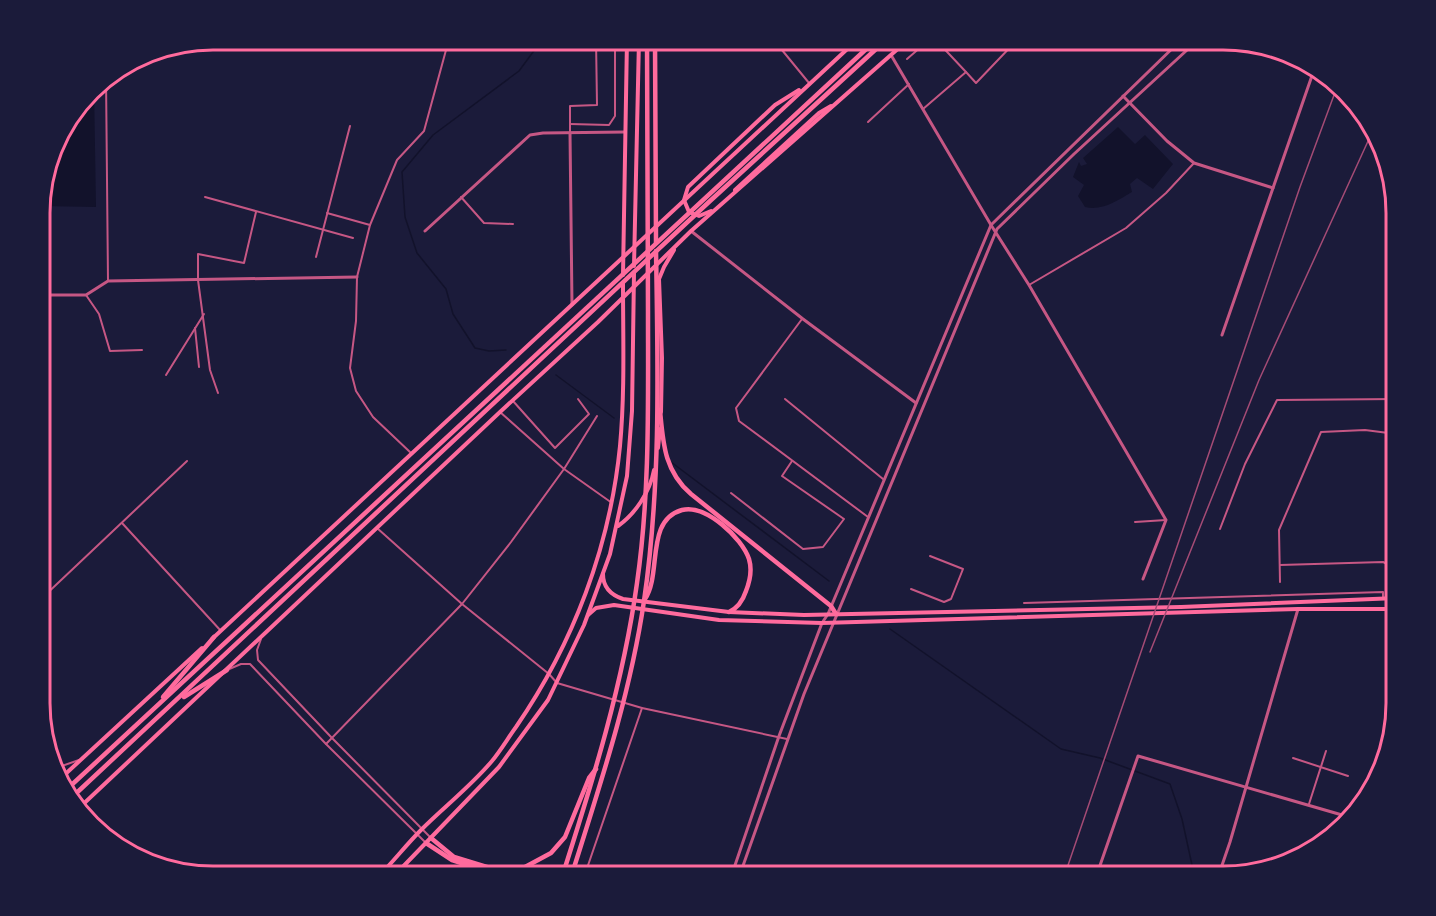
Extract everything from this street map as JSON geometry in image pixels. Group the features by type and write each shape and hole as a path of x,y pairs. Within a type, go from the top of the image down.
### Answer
{"highway":[{"path":"566,866 597,767 619,686 629,635 645,511 649,410 647,50"},
{"path":"574,866 622,712 644,602 655,506 658,388 655,50"},
{"path":"76,793 865,50"},
{"path":"72,785 750,160 875,50"},
{"path":"658,388 664,450 668,464 679,483 736,537 750,562 748,587 740,604 729,612"},
{"path":"644,602 651,591 659,534 664,523 670,516 684,510 706,510 831,606 836,614"},
{"path":"148,715 214,637"},
{"path":"174,703 227,670"},
{"path":"527,866 551,853 565,837 589,778 597,767"},
{"path":"431,838 454,857 479,866"},
{"path":"426,843 452,860 475,866"}],"main road":[{"path":"388,866 493,760 538,694 562,649 589,586 609,518 622,413 627,50"},
{"path":"404,866 499,767 548,700 588,615 618,526 627,476 632,411 639,50"},
{"path":"66,774 846,50"},
{"path":"84,804 598,322 691,231 897,50"},
{"path":"809,83 775,105 686,190 684,200 686,209 694,215 702,216 711,211 819,113 838,102"},
{"path":"618,526 637,509 653,475 660,439 662,358 659,279 678,244"},
{"path":"603,574 603,579 612,595 623,599 729,612 836,614 1180,607 1383,598"},
{"path":"588,615 596,608 614,605 719,620 832,623 1298,609 1386,609"}],"street":[{"path":"411,453 373,417 356,391 350,368 356,321 357,277 370,225 397,160 424,131 446,50"},
{"path":"572,305 570,106 597,105 596,50"},
{"path":"570,124 609,125 615,116 615,50"},
{"path":"782,50 809,83"},
{"path":"907,59 919,50"},
{"path":"944,50 976,83 1008,50"},
{"path":"735,866 779,736 822,623 828,614 991,225 1171,50"},
{"path":"743,866 787,739 832,623 995,233 1074,154 1187,50"},
{"path":"891,55 1166,520"},
{"path":"923,109 966,72"},
{"path":"1222,335 1312,76"},
{"path":"868,122 909,84"},
{"path":"106,89 108,281"},
{"path":"1123,96 1167,141 1194,163 1273,188"},
{"path":"316,257 350,126"},
{"path":"425,231 530,135 625,132"},
{"path":"1029,285 1126,228 1166,193 1194,163"},
{"path":"205,196 353,238"},
{"path":"461,197 484,223 513,224"},
{"path":"218,393 210,370 198,280 198,254 244,263 256,212"},
{"path":"327,213 370,225"},
{"path":"691,231 803,319 916,403"},
{"path":"50,295 87,295 108,281 357,277"},
{"path":"87,295 99,314 110,351 142,350"},
{"path":"166,375 204,314"},
{"path":"803,319 736,408 739,421 868,517"},
{"path":"195,328 198,367"},
{"path":"547,454 589,414 578,399"},
{"path":"785,399 883,479"},
{"path":"1220,529 1245,464 1277,400 1386,399"},
{"path":"513,401 555,448"},
{"path":"500,412 564,469 612,503"},
{"path":"326,744 462,604 564,469 597,416"},
{"path":"1280,582 1279,530 1321,432 1365,430 1386,433"},
{"path":"731,493 803,549 823,547 844,519 782,476 793,460"},
{"path":"50,591 187,461"},
{"path":"1135,522 1166,520"},
{"path":"1143,579 1166,520"},
{"path":"122,523 221,631"},
{"path":"377,528 462,604 549,674 556,683 642,708 787,739"},
{"path":"911,589 944,602 951,599 963,569 930,556"},
{"path":"1280,565 1386,564"},
{"path":"1024,603 1383,592 1383,598"},
{"path":"1221,866 1298,609"},
{"path":"262,637 257,650 258,660 431,838"},
{"path":"227,670 241,664 250,664 326,744 426,843"},
{"path":"588,866 642,708"},
{"path":"1309,804 1326,751"},
{"path":"1100,866 1138,756 1343,815"},
{"path":"1293,758 1348,776"},
{"path":"62,766 82,759"}],"shaded area":[{"path":"94,100 96,207 50,206 55,171 62,150 71,131"},
{"path":"1118,127 1135,144 1145,135 1173,164 1153,189 1137,178 1130,184 1132,192 1121,199 1097,208 1085,207 1078,196 1084,185 1073,177 1079,162 1081,166 1087,164 1083,158"}],"waterway":[{"path":"506,350 489,351 475,348 453,314 446,289 417,253 405,217 402,172 433,135 519,71 535,50"},
{"path":"556,375 614,418"},
{"path":"671,462 829,581"},
{"path":"890,629 1061,749 1100,758 1170,784 1182,819 1192,866"}],"railway":[{"path":"1068,866 1300,187 1335,94"},
{"path":"1150,652 1259,380 1369,139"}]}
